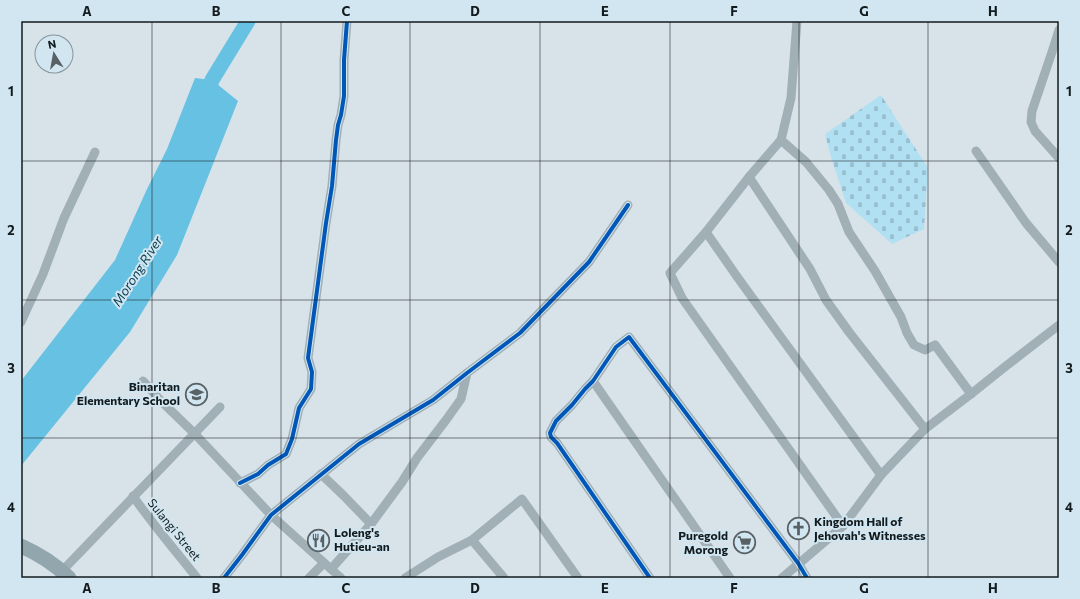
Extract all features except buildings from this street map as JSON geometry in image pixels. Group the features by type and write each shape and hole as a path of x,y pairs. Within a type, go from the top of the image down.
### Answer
{"main road":[{"path":"22,546 42,556 66,575"}],"street":[{"path":"240,483 258,474 286,454 292,440 299,408 311,389 312,372 308,358 332,186 338,125 344,96 344,60 347,21"},
{"path":"797,21 791,98 781,140 749,177 706,232 670,272 682,298 843,526"},
{"path":"1059,30 1056,55 1032,111 1031,122 1035,131 1059,158"},
{"path":"781,140 806,162 829,190 838,204 848,232 875,270 901,316 907,334 914,345 925,350 935,345 971,394"},
{"path":"976,151 1026,223 1059,262"},
{"path":"21,322 44,274 64,218 94,152"},
{"path":"749,177 810,269 826,300 925,429"},
{"path":"224,578 270,515 359,444 433,400 467,372 520,333 589,262 628,205"},
{"path":"706,232 881,475"},
{"path":"782,578 843,526 881,475 925,429 1059,325"},
{"path":"650,578 557,443 551,437 550,433 556,421 593,381 616,347 629,337 807,578"},
{"path":"309,578 327,566 371,524 402,482 417,458 461,399 467,372"},
{"path":"142,381 194,433 270,515 341,578"},
{"path":"593,381 730,578"},
{"path":"66,575 133,496 220,406"},
{"path":"321,474 371,524"},
{"name":"Sulangi Street","path":"133,496 146,515 197,578"},
{"path":"405,578 438,557 472,540 522,499 578,578"},
{"path":"472,540 504,578"}],"green space":[{"path":"881,95 928,168 924,229 892,244 846,203 825,134"}],"water":[{"path":"195,78 212,80 238,101 177,255 130,332 21,466 21,381 115,260 167,149"}],"waterway":[{"name":"Morong River","path":"206,99 212,80 248,21"}],"cycle path":[{"path":"240,483 258,474 268,465 286,454 292,439 299,408 311,389 312,372 308,358 332,186 338,125 344,96 344,60 347,21"},
{"path":"224,578 271,515 359,444 433,400 520,333 589,262 628,205"},
{"path":"650,578 557,443 551,437 550,433 556,421 593,381 616,347 629,337 798,563 807,578"}],"place":[{"name":"Binaritan Elementary School","path":"196,394"},
{"name":"Kingdom Hall of Jehovah's Witnesses","path":"798,529"},
{"name":"Loleng's Hutieu-an","path":"319,540"},
{"name":"Puregold Morong","path":"744,543"}]}
